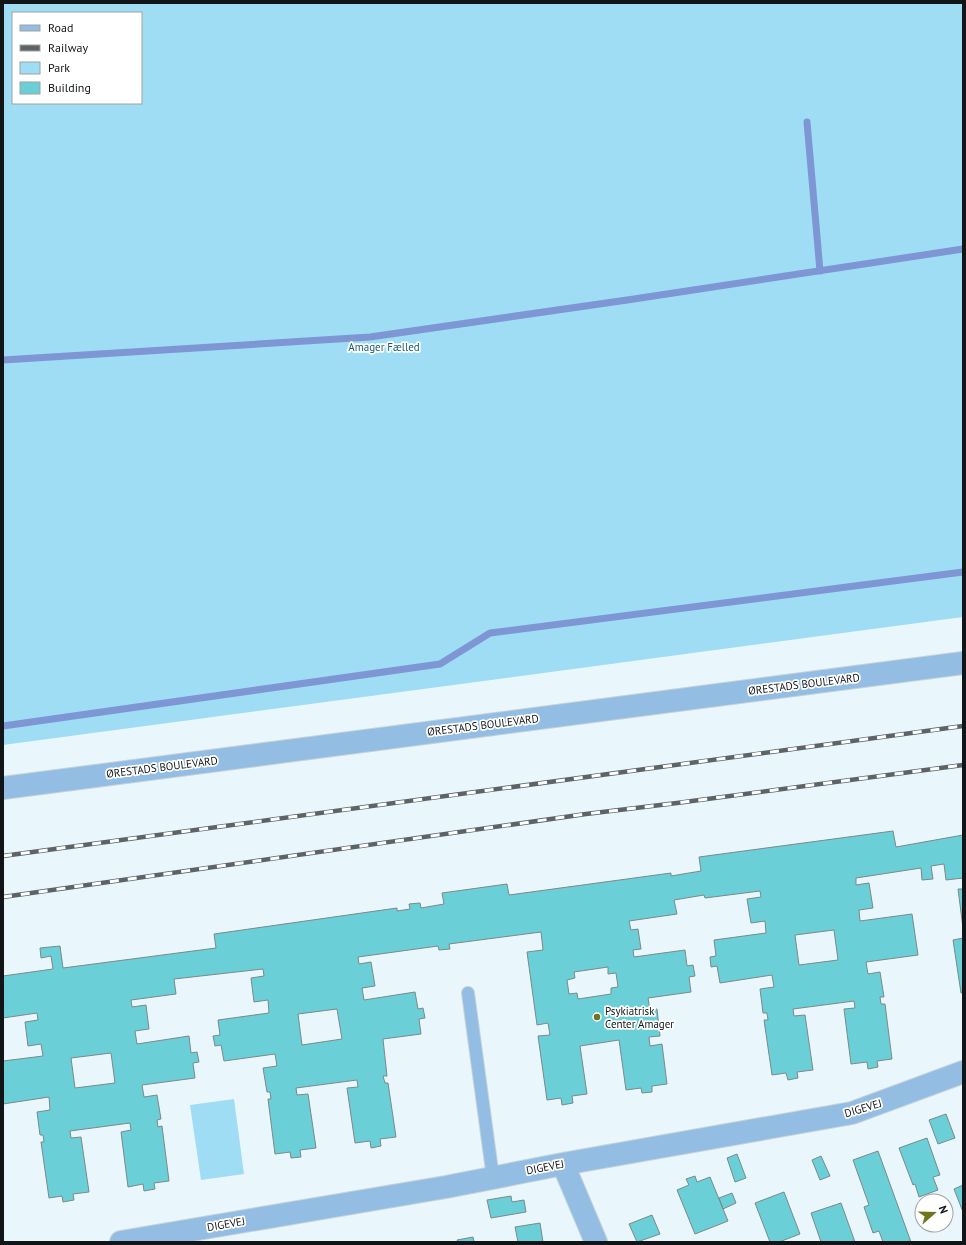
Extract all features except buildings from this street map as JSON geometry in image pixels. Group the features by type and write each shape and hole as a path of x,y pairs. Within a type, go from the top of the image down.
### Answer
{"street":[{"name":"ØRESTADS BOULEVARD","path":"3,788 963,663"},
{"name":"DIGEVEJ","path":"121,1242 493,1178 563,1164 852,1113 963,1072"},
{"path":"563,1164 596,1242"}],"lane":[{"path":"468,993 493,1178"}],"green space":[{"name":"Amager Fælled","path":"3,3 963,3 963,617 3,745"},
{"path":"234,1099 244,1174 201,1180 190,1105"}],"waterway":[{"path":"807,122 820,271"},
{"path":"3,360 370,337 963,249"},
{"path":"3,726 440,664 490,633 963,572"}],"railway":[{"path":"3,856 963,726"},
{"path":"3,897 586,814 963,765"}],"place":[{"name":"Psykiatrisk Center Amager","path":"597,1017"}]}
